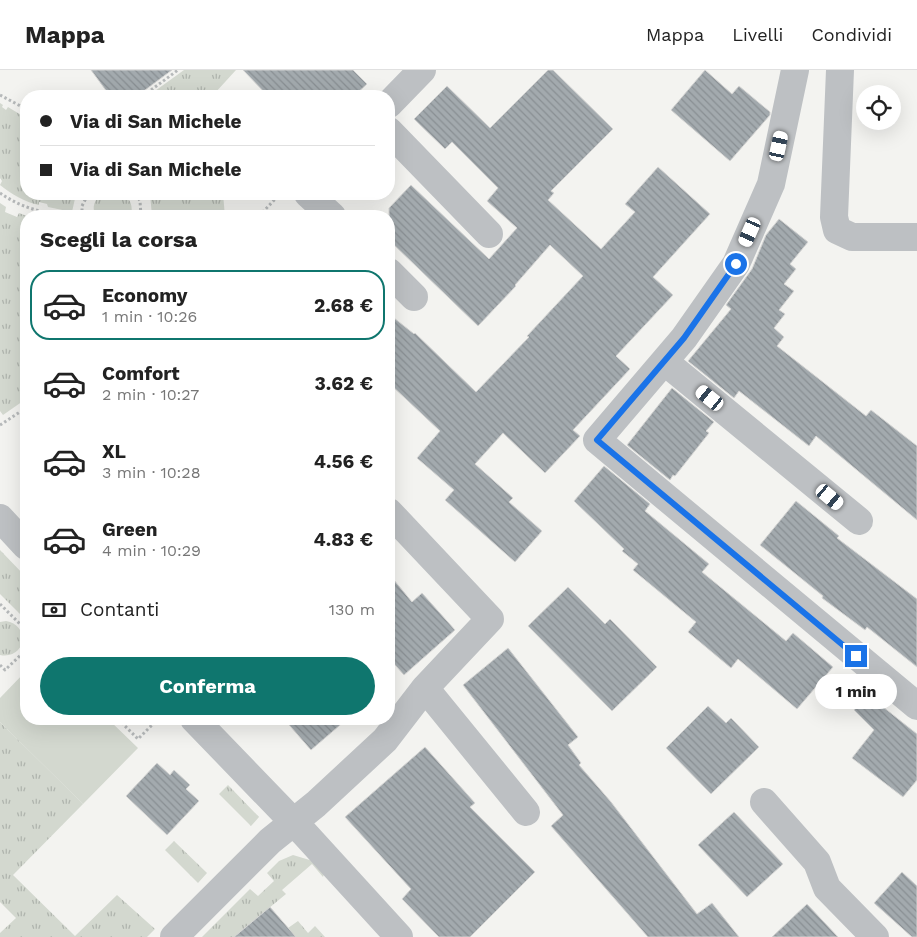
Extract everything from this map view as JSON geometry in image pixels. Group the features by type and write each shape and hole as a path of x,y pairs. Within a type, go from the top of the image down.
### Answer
{"street":[{"path":"395,98 422,70"},
{"path":"795,70 771,184 736,264 684,338 597,440 917,706"},
{"path":"840,70 834,217 837,230 852,236 917,236"},
{"path":"395,137 488,234"},
{"path":"315,200 325,210"},
{"path":"395,278 414,297"},
{"path":"665,362 859,521"},
{"path":"0,518 20,540"},
{"path":"174,937 270,841 316,804 385,740 425,688 490,619 395,518"},
{"path":"425,688 526,812"},
{"path":"200,725 293,822 399,937"},
{"path":"764,802 817,862 827,888 875,937"}],"path":[{"path":"151,90 178,70"},
{"path":"0,95 20,106"},
{"path":"0,193 31,210"},
{"path":"265,210 274,200"},
{"path":"0,425 20,412"},
{"path":"0,604 20,624"},
{"path":"0,665 5,670 20,656"},
{"path":"124,725 138,739 152,725"}],"green space":[{"path":"184,70 236,70 218,90 156,90"},
{"path":"0,103 6,110 8,107 20,114 20,198 0,185 2,181 0,178"},
{"path":"25,200 75,200 72,210 62,210 48,207 47,204 39,202 39,205"},
{"path":"96,200 129,200 132,210 94,210"},
{"path":"151,200 224,200 224,210 151,210"},
{"path":"0,203 6,207 5,212 17,217 20,213 20,403 3,415 0,411"},
{"path":"0,550 20,571 20,614 0,594"},
{"path":"6,621 20,629 20,648 9,655 0,655 0,622"},
{"path":"20,677 20,725 114,725 138,748 83,804 0,722 0,698"},
{"path":"0,722 83,804 13,875 75,936 117,895 155,929 147,937 0,937 0,933 16,918 0,902"},
{"path":"228,785 259,817 251,826 219,794"},
{"path":"174,841 207,873 198,883 165,850"},
{"path":"293,855 313,861 324,874 323,877 312,864 282,890 286,894 234,937 202,937 250,889 258,896 274,881 267,873 279,861"},
{"path":"298,921 308,933 315,926 325,937 296,937 288,928"}],"building":[{"path":"91,70 172,70 145,90 106,90"},
{"path":"243,70 353,70 367,84 360,90 262,90"},
{"path":"548,70 553,70 613,129 551,191 554,193 548,200 601,249 635,212 625,204 658,167 710,214 653,277 673,295 616,356 630,369 573,430 580,436 545,473 503,433 475,464 513,498 509,502 542,531 515,562 445,500 454,490 417,458 440,431 395,389 395,319 415,333 476,392 529,337 527,336 583,276 550,245 516,286 478,326 395,246 395,210 389,210 389,208 411,185 489,259 517,228 487,201 498,188 452,142 445,149 414,119 447,86 490,128"},
{"path":"705,70 732,94 739,86 770,112 770,115 730,161 671,110"},
{"path":"779,219 808,242 790,264 796,269 784,284 794,291 779,310 785,314 774,328 784,337 777,346 866,416 871,410 917,446 917,520 816,436 809,446 739,391 734,398 688,361 731,309 726,305 752,269 766,235"},
{"path":"672,388 714,422 706,431 709,433 670,480 627,445"},
{"path":"604,466 650,504 645,511 709,564 702,572 786,641 793,633 833,667 797,709 738,659 731,668 688,632 696,622 633,570 638,564 622,551 624,549 574,501"},
{"path":"796,501 839,536 837,538 917,599 917,667 867,627 865,630 822,598 823,596 760,545"},
{"path":"395,581 412,602 422,593 455,630 404,675 395,665"},
{"path":"568,587 605,624 610,619 657,667 612,711 528,626"},
{"path":"508,648 578,737 568,745 581,763 579,765 611,802 697,914 712,903 739,937 648,937 551,826 563,815 463,685"},
{"path":"868,695 917,734 917,780 903,797 852,758 874,730 854,710"},
{"path":"708,706 726,723 731,718 759,747 711,794 666,748"},
{"path":"289,725 340,725 311,750"},
{"path":"425,747 475,803 470,807 535,872 470,937 439,937 402,899 411,889 345,817"},
{"path":"157,763 170,775 174,770 190,785 186,789 199,801 167,835 126,796"},
{"path":"734,812 783,864 747,897 698,845"},
{"path":"902,872 917,886 917,937 912,937 874,903"},
{"path":"807,904 838,937 772,937"},
{"path":"270,907 296,937 234,937"}],"route":[{"path":"736,264 684,338 597,440 856,656"}]}
